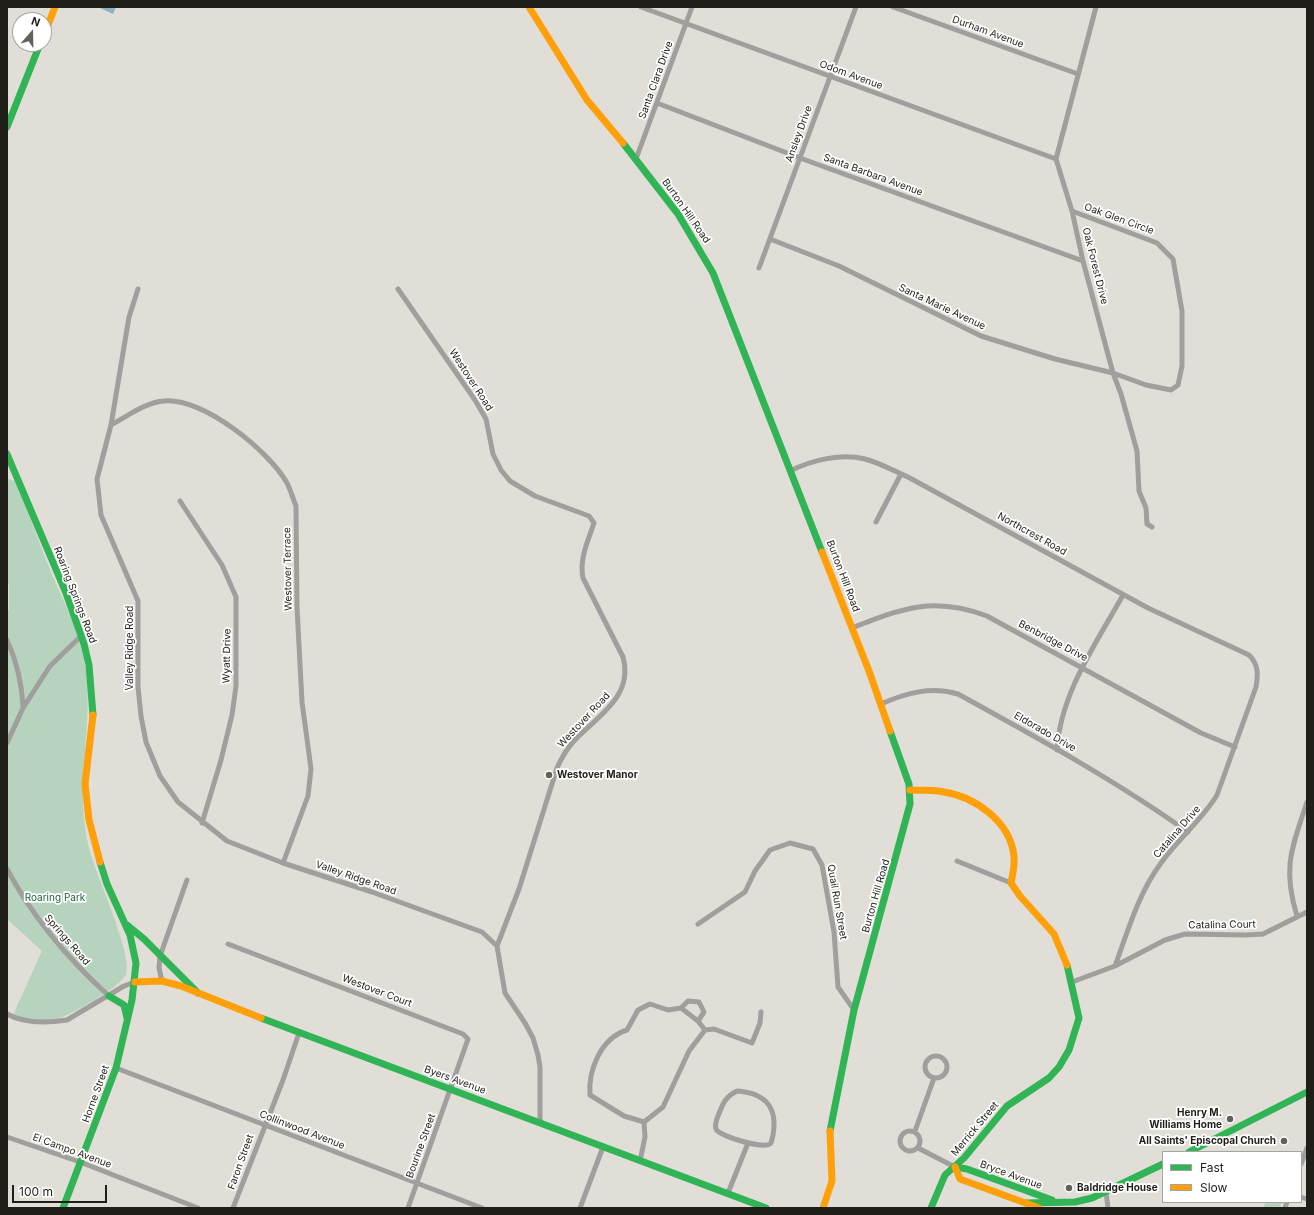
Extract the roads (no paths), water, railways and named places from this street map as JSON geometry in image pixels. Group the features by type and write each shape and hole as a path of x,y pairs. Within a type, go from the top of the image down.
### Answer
{"street":[{"name":"Burton Hill Road","path":"529,7 545,30 569,73 596,112 636,159 703,252 713,273 852,628 910,790 910,804 907,820 854,1010 830,1125 832,1181 823,1208"},
{"name":"Odom Avenue","path":"641,7 1056,159"},
{"name":"Santa Clara Drive","path":"636,159 692,7"},
{"name":"Ansley Drive","path":"759,268 856,7"},
{"name":"Durham Avenue","path":"892,7 1078,74"},
{"path":"1056,159 1096,7"},
{"path":"7,127 37,52"},
{"name":"Santa Barbara Avenue","path":"657,103 800,158 1083,261"},
{"name":"Oak Forest Drive","path":"1056,159 1072,211 1083,261 1113,374 1122,394 1137,451 1139,491 1146,508 1147,524 1152,527"},
{"name":"Oak Glen Circle","path":"1072,211 1157,243 1173,258 1182,311 1182,366 1178,385 1171,390 1146,385 1113,374"},
{"name":"Santa Marie Avenue","path":"770,239 839,266 981,336 1113,374"},
{"name":"Valley Ridge Road","path":"138,289 129,317 111,425 97,479 97,485 101,515 138,601 138,687 146,742 158,771 170,793 202,823 227,841 284,863 372,892 482,932 497,946"},
{"name":"Westover Road","path":"398,289 475,400 486,420 494,454 501,470 510,481 527,492 589,516 594,523 583,556 581,568 582,578 623,656 626,668 620,694 605,712 573,742 563,755 557,768 519,889 497,946"},
{"name":"Westover Terrace","path":"111,425 154,403 174,401 195,407 220,419 258,449 287,482 291,491 296,506 297,608 301,686 311,769 308,796 284,863"},
{"name":"Roaring Springs Road","path":"7,454 66,593 81,636 89,665 92,720 85,784 89,820 98,857 107,884 127,925 134,948 136,963 135,982"},
{"name":"Northcrest Road","path":"790,471 812,462 846,458 864,459 901,474 1123,595 1249,655 1256,663"},
{"path":"876,522 901,474"},
{"name":"Wyatt Drive","path":"180,501 222,565 236,597 236,678 232,715 221,760 202,823"},
{"path":"1057,750 1063,712 1075,683 1123,595"},
{"name":"Benbridge Drive","path":"852,628 899,610 915,606 945,606 976,611 1084,667 1201,733 1235,747"},
{"path":"7,743 23,708 50,666 81,636"},
{"path":"7,640 14,656 21,681 23,708"},
{"name":"Catalina Drive","path":"1115,966 1128,926 1146,886 1161,862 1209,809 1217,795 1256,687 1258,674 1256,663"},
{"name":"Eldorado Drive","path":"880,704 900,696 916,692 948,691 958,694 1142,800 1188,832"},
{"path":"910,790 951,793 972,801 988,812 999,824 1011,842 1014,852 1015,865 1011,883 957,861"},
{"path":"1297,916 1292,898 1289,869 1292,847 1307,802"},
{"name":"Quail Run Street","path":"698,924 745,892 755,871 770,850 790,843 813,849 822,865 834,932 838,987 854,1010"},
{"name":"Springs Road","path":"7,869 20,894 46,930 87,976 109,996"},
{"path":"162,981 159,968 160,956 187,880"},
{"name":"Merrick Street","path":"932,1208 945,1175 956,1167 1007,1106 1049,1078 1059,1067 1069,1050 1079,1018 1072,982 1063,953 1054,934 1020,896 1011,883"},
{"name":"Catalina Court","path":"1115,966 1165,940 1185,934 1263,934 1307,912"},
{"path":"127,925 140,935 160,956 186,978 198,993"},
{"name":"Westover Court","path":"228,944 463,1034 468,1039 468,1043 451,1090"},
{"path":"497,946 505,992 526,1023 533,1038 538,1055 540,1073 540,1123"},
{"path":"1072,982 1115,966"},
{"name":"Byers Avenue","path":"135,982 162,981 198,993 299,1033 728,1193 753,1206 766,1208"},
{"path":"7,1014 24,1021 56,1022 67,1020 124,986 135,982"},
{"name":"Horne Street","path":"63,1208 116,1068 135,982"},
{"path":"109,996 124,1005 127,1020"},
{"path":"644,1122 624,1116 590,1095 589,1083 594,1066 609,1040 619,1032 627,1030 638,1010 650,1004 668,1010 681,1008 688,1000 699,1002 704,1012 698,1021"},
{"path":"681,1008 698,1021 705,1030"},
{"path":"644,1122 663,1107 688,1051 705,1030 714,1029 752,1043 760,1023 761,1012"},
{"name":"Faron Street","path":"233,1208 283,1080 299,1033"},
{"path":"935,1056 946,1062 947,1068 945,1073 940,1077 934,1078 929,1075 926,1070 926,1063 930,1058 935,1056"},
{"name":"Collinwood Avenue","path":"116,1068 264,1126 482,1208"},
{"path":"915,1131 934,1078"},
{"name":"Bourine Street","path":"408,1208 451,1090"},
{"path":"737,1091 757,1094 769,1105 772,1113 772,1142 768,1145 761,1146 748,1143 720,1134 716,1130 716,1124 725,1100 737,1091"},
{"path":"1191,1151 1307,1092"},
{"path":"640,1161 645,1137 644,1122"},
{"path":"907,1131 915,1131 920,1136 921,1142 918,1148 911,1151 904,1149 900,1142 901,1135 907,1131"},
{"name":"El Campo Avenue","path":"7,1136 80,1162 198,1208"},
{"path":"728,1193 748,1143"},
{"path":"580,1208 603,1147"},
{"name":"Bryce Avenue","path":"918,1148 956,1167 1060,1202"},
{"path":"1302,1161 1307,1148"},
{"path":"1026,1203 1080,1201 1106,1192 1162,1164"},
{"name":"Bryce Avenue","path":"956,1167 960,1179 1038,1208"},
{"path":"1106,1192 1108,1208"}],"water":[{"path":"98,7 116,7 113,14"}],"place":[{"name":"Westover Manor","path":"549,775"},
{"name":"Henry M. Williams Home","path":"1230,1119"},
{"name":"All Saints' Episcopal Church","path":"1284,1141"},
{"name":"Baldridge House","path":"1069,1188"}],"park label":[{"name":"Roaring Park","path":"55,898"}]}
